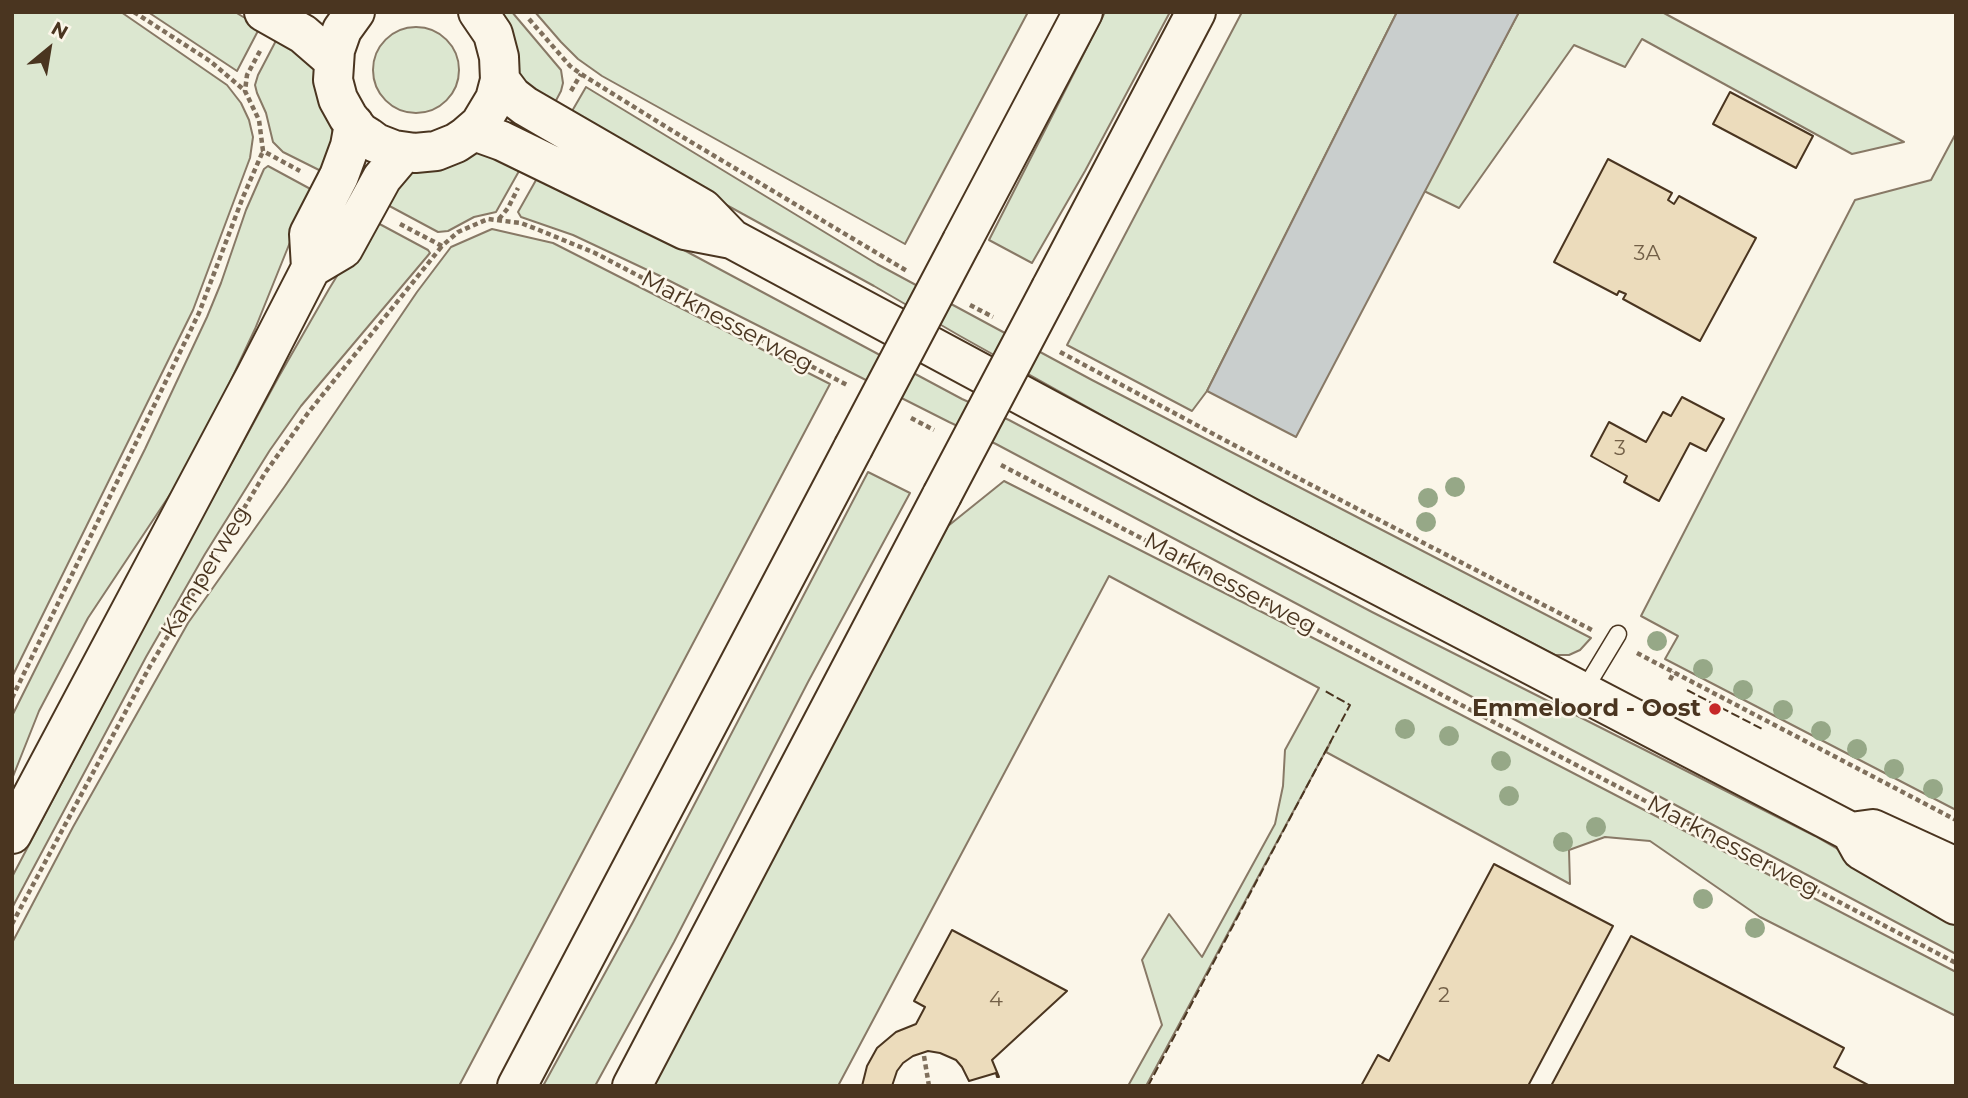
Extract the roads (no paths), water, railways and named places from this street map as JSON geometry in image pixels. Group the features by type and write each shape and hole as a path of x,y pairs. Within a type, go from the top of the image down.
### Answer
{"main road":[{"path":"355,12 342,30 333,60 335,90 342,108 360,132 376,143 404,152 425,153 446,148 465,138 474,131 491,108 499,80 497,45 478,12"},
{"path":"517,1086 1083,12"},
{"path":"632,1086 1196,12"},
{"path":"264,27 303,34 333,60"},
{"path":"499,80 512,96 525,106 703,209 732,239"},
{"name":"Kamperweg","path":"12,834 311,268 309,234 339,176 350,146 354,124"},
{"path":"474,131 502,141 685,230 732,239 1250,518 1851,832 1861,850 1956,905"},
{"path":"311,268 343,248 382,178 404,152"},
{"path":"1851,832 1873,829 1956,867"}],"lane":[{"path":"1583,692 1616,637"}],"place":[{"name":"Emmeloord - Oost","path":"1715,709"}]}
